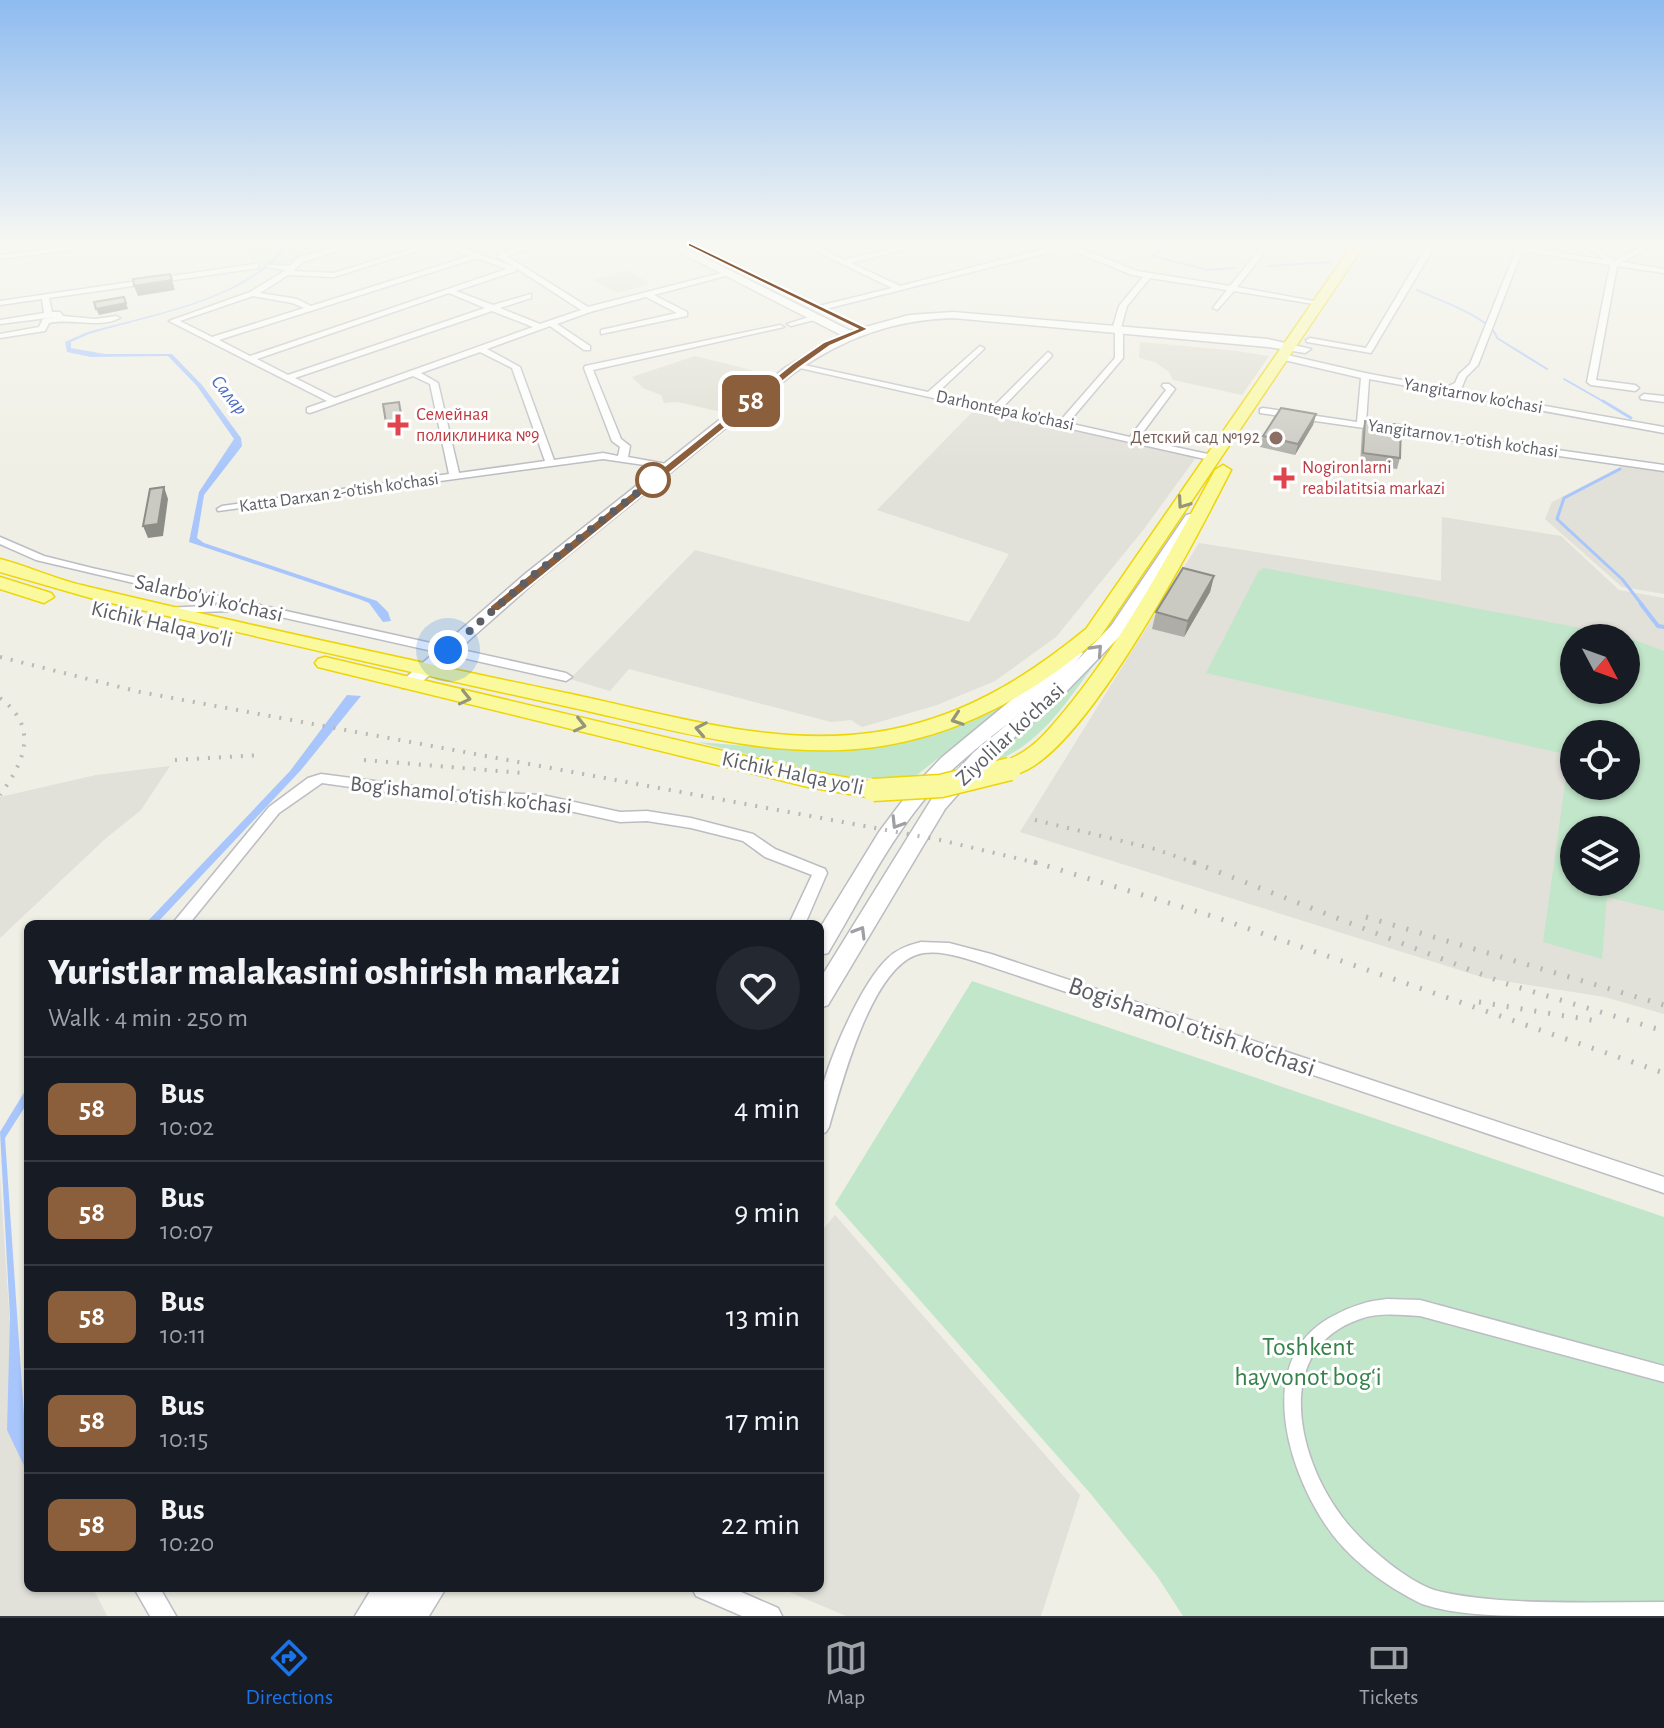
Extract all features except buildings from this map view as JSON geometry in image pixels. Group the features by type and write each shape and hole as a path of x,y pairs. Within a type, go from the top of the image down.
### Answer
{"highway":[{"name":"Kichik Halqa yo'li","path":"1,571 36,595 417,677 714,731 799,742 852,742 911,733 982,709 1037,677 1093,633 1263,411 1312,319"},
{"name":"Kichik Halqa yo'li","path":"1,571 169,610 808,779 873,790 957,784 1010,769 1034,756 1058,733 1154,599 1220,466 1319,319"}],"main road":[{"path":"827,319 849,334"},
{"path":"837,319 865,329"},
{"path":"417,677 531,577 795,366 827,344 849,334 920,319"},
{"path":"997,319 1297,351"},
{"name":"Ziyolilar ko'chasi","path":"824,992 938,805 974,763 1054,694 1117,629 1220,466"},
{"name":"Ziyolilar ko'chasi","path":"824,941 920,791 960,752 1042,685 1093,633"},
{"path":"389,1608 421,1592"}],"street":[{"path":"0,336 42,329 46,321 54,319"},
{"path":"83,319 99,324 112,319"},
{"path":"178,319 173,321 335,401"},
{"path":"211,340 275,319"},
{"path":"249,359 369,319"},
{"path":"287,378 457,319"},
{"path":"522,319 540,327"},
{"path":"310,410 561,319"},
{"path":"604,332 660,319"},
{"path":"791,324 802,319"},
{"path":"1063,423 1119,358 1120,319"},
{"path":"1297,351 1368,351 1387,319"},
{"path":"1445,391 1462,382 1462,376 1474,365 1492,319"},
{"path":"1603,319 1591,382 1635,388"},
{"path":"551,323 587,348"},
{"path":"623,457 625,446 617,441 588,368 780,327"},
{"path":"931,394 980,348"},
{"path":"481,349 516,367 550,463"},
{"name":"Yangitarnov ko'chasi","path":"1297,351 1365,376 1664,430"},
{"path":"996,409 1048,355"},
{"name":"Darhontepa ko'chasi","path":"795,366 1133,439 1220,466"},
{"name":"Katta Darxan 2-o'tish ko'chasi","path":"414,373 434,383 455,477"},
{"path":"1361,424 1365,376"},
{"path":"1133,439 1171,389 1166,386"},
{"path":"1644,397 1664,399"},
{"name":"Yangitarnov 1-o'tish ko'chasi","path":"1263,411 1664,468"},
{"name":"Katta Darxan 2-o'tish ko'chasi","path":"222,509 603,456 669,467"},
{"name":"Salarbo'yi ko'chasi","path":"0,540 40,558 566,677"},
{"path":"169,610 252,608"},
{"name":"Bog'ishamol o'tish ko'chasi","path":"183,920 274,810 321,778 443,795 542,800 620,817 647,816 691,823 748,837 770,853 820,873 799,920"},
{"name":"Bogishamol o'tish ko'chasi","path":"824,1114 852,1027 891,962 910,950 939,946 985,958 1664,1185"},
{"path":"1653,1613 1501,1613 1463,1609 1429,1598 1379,1568 1332,1521 1306,1476 1292,1430 1291,1398 1296,1372 1308,1346 1329,1326 1353,1313 1385,1306 1420,1308 1664,1374"},
{"path":"149,1592 164,1616"},
{"path":"713,1592 770,1616"}],"shaded area":[{"path":"1140,342 1269,356 1242,395 1173,380 1169,372 1155,362 1139,358"},
{"path":"695,356 767,374 717,411 678,402 664,403 661,395 643,388 632,377"},
{"path":"975,409 1197,456 1144,529 1056,637 995,681 937,705 862,727 851,720 831,722 629,669 610,691 570,679 695,550 969,622 1009,554 877,510"},
{"path":"1624,465 1664,471 1664,594 1622,587 1545,519 1552,502"},
{"path":"1442,517 1561,536 1619,590 1664,598 1664,1014 1605,997 1485,978 1020,832 1199,543 1441,581"},
{"path":"170,766 141,810 105,839 0,938 0,797 96,775"},
{"path":"0,1177 17,1428 24,1443 24,1592 95,1592 107,1616 0,1616"},
{"path":"835,1215 1080,1495 1041,1616 846,1616 789,1592 824,1592 824,1228"}],"green space":[{"path":"1264,568 1560,624 1560,704 1640,704 1640,642 1664,651 1664,911 1607,897 1602,959 1543,942 1560,820 1560,896 1640,896 1640,816 1561,816 1563,800 1640,800 1640,720 1560,720 1560,753 1206,673 1258,572"},
{"path":"1098,660 1061,710 1034,737 1019,749 981,767"},
{"path":"1007,704 908,782 827,774 697,742 810,751 873,748 946,731"},
{"name":"Toshkent hayvonot bogʻi","path":"972,981 1664,1217 1664,1616 1183,1616 1157,1576 1090,1493 835,1204"}],"water":[{"name":"Салар","path":"143,319 89,334 71,342 71,348 105,354 172,354 202,385 241,438 242,446 204,495 197,538 204,543 377,601 388,612 391,621 383,622 369,603 359,599 189,542 199,492 234,439 197,386 168,356 91,357 67,352 65,342 85,333"},
{"path":"347,695 361,696 301,770 160,920 149,920 290,771"},
{"path":"24,1093 24,1108 5,1138 24,1416 24,1466 7,1430 10,1318 0,1132"}],"waterway":[{"path":"1479,319 1497,338 1547,369"},
{"path":"1564,379 1606,403"},
{"path":"1603,401 1631,418"},
{"path":"1620,469 1564,498 1557,519 1622,579 1643,606"},
{"path":"1641,604 1658,626 1664,627"}],"railway":[{"path":"0,657 140,692 940,840 1039,864"},
{"path":"0,698 12,709 24,732 21,757 0,795"},
{"path":"175,760 262,755"},
{"path":"364,760 523,773"},
{"path":"1035,820 1155,849 1198,864"},
{"path":"1034,862 1039,864"},
{"path":"1193,862 1504,983 1664,1031"},
{"path":"1039,864 1215,917 1664,1073"},
{"path":"1366,917 1664,1005"},
{"path":"1479,1002 1597,1021"}],"bus line":[{"name":"58","path":"495,608 795,366 827,344 865,329 845,319"}],"place":[{"name":"Семейная поликлиника №9","path":"398,425"},
{"name":"Детский сад №192","path":"1276,438"},
{"name":"Nogironlarni reabilatitsia markazi","path":"1284,478"}],"route":[{"path":"448,650 531,577 653,480"}]}
